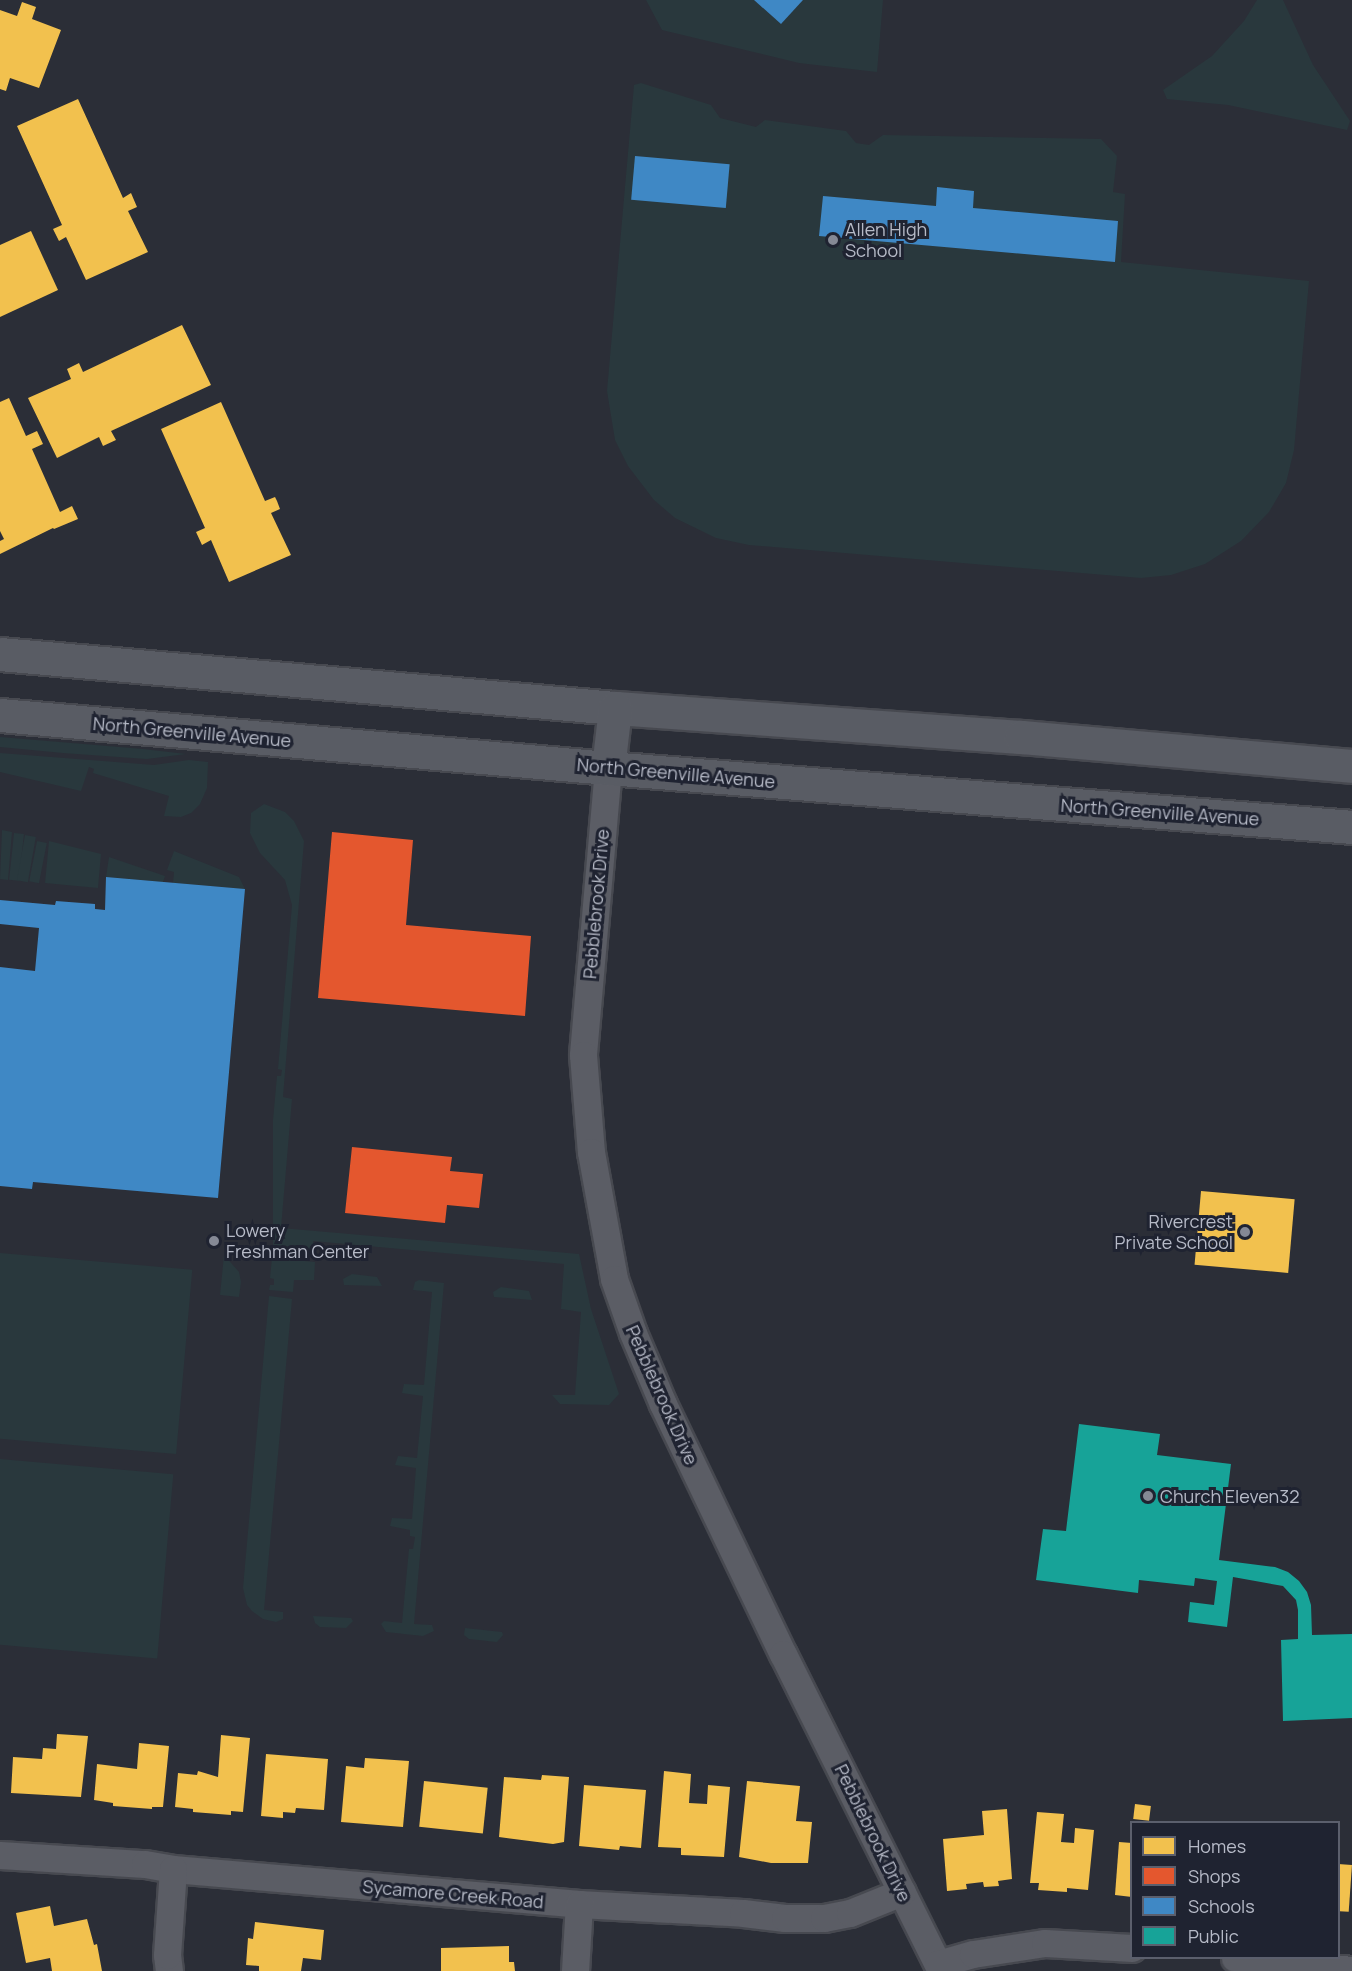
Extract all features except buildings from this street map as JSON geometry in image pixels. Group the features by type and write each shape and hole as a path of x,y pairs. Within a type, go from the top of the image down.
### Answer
{"main road":[{"path":"0,654 615,708 1021,737 1352,765"},
{"path":"608,768 615,708"},
{"name":"North Greenville Avenue","path":"0,715 608,768 1352,827"}],"street":[{"name":"Pebblebrook Drive","path":"608,768 583,1055 591,1152 614,1279 641,1353 663,1404 939,1968"},
{"name":"Sycamore Creek Road","path":"0,1855 145,1864 173,1869 579,1905 743,1913 785,1918 824,1918 850,1913 902,1892"},
{"path":"169,1971 167,1955 173,1869"},
{"path":"575,1971 579,1905"},
{"path":"939,1968 982,1953 1045,1943 1130,1948"},
{"path":"1245,1959 1352,1970"}],"shaded area":[{"path":"646,0 754,0 781,24 803,0 883,0 877,72 799,63 662,30"},
{"path":"1257,0 1283,0 1313,65 1350,121 1347,130 1228,105 1167,99 1163,90 1212,56 1244,21"},
{"path":"641,83 711,105 720,118 756,127 765,120 846,131 856,143 869,145 883,135 1101,139 1117,156 1113,192 1125,194 1121,262 1309,281 1294,450 1286,483 1269,512 1241,541 1205,564 1171,575 1141,578 749,545 716,538 675,518 654,500 628,466 615,440 607,391 634,85"},
{"path":"0,737 186,754 147,759 63,753 0,747"},
{"path":"0,753 154,765 189,760 208,762 207,788 200,804 191,813 181,817 164,816 169,796 93,773 94,769 89,767 81,791 0,772"},
{"path":"264,804 285,812 294,821 304,841 283,1097 292,1099 281,1228 579,1254 591,1309 619,1394 609,1405 560,1404 552,1395 575,1395 581,1312 561,1309 564,1264 313,1241 316,1256 273,1252 273,1120 277,1076 281,1076 282,1070 278,1069 292,905 285,880 260,853 250,833 251,813"},
{"path":"2,830 12,832 8,880 0,879"},
{"path":"14,833 24,834 19,881 9,880"},
{"path":"25,835 36,837 28,882 17,880"},
{"path":"37,841 47,843 39,883 29,881"},
{"path":"49,841 101,854 98,888 45,883"},
{"path":"174,851 239,877 245,889 173,883 174,872 167,870"},
{"path":"109,857 165,876 163,882 106,877"},
{"path":"0,1253 192,1270 176,1454 0,1439"},
{"path":"224,1255 239,1272 241,1282 239,1297 220,1295"},
{"path":"272,1258 315,1262 314,1280 294,1280 293,1292 269,1290 270,1285 274,1285 274,1279 270,1278"},
{"path":"352,1274 377,1277 382,1286 344,1285 343,1279"},
{"path":"419,1280 444,1283 414,1624 432,1625 434,1631 423,1636 386,1632 381,1624 384,1621 402,1623 409,1549 413,1549 415,1537 410,1536 410,1530 390,1526 392,1518 412,1519 416,1468 395,1465 398,1456 417,1458 423,1396 402,1393 404,1384 424,1385 432,1292 413,1290 415,1282"},
{"path":"501,1287 529,1291 532,1300 494,1297 493,1292"},
{"path":"269,1296 292,1299 264,1610 283,1612 283,1619 276,1622 263,1619 252,1611 247,1605 243,1588"},
{"path":"0,1459 173,1474 157,1658 0,1645"},
{"path":"313,1616 351,1618 353,1621 346,1628 320,1627 315,1623"},
{"path":"465,1628 502,1632 503,1635 497,1642 469,1639 464,1635"}],"place":[{"name":"Allen High School","path":"833,240"},
{"name":"Rivercrest Private School","path":"1245,1232"},
{"name":"Lowery Freshman Center","path":"214,1241"},
{"name":"Church Eleven32","path":"1148,1496"}]}
